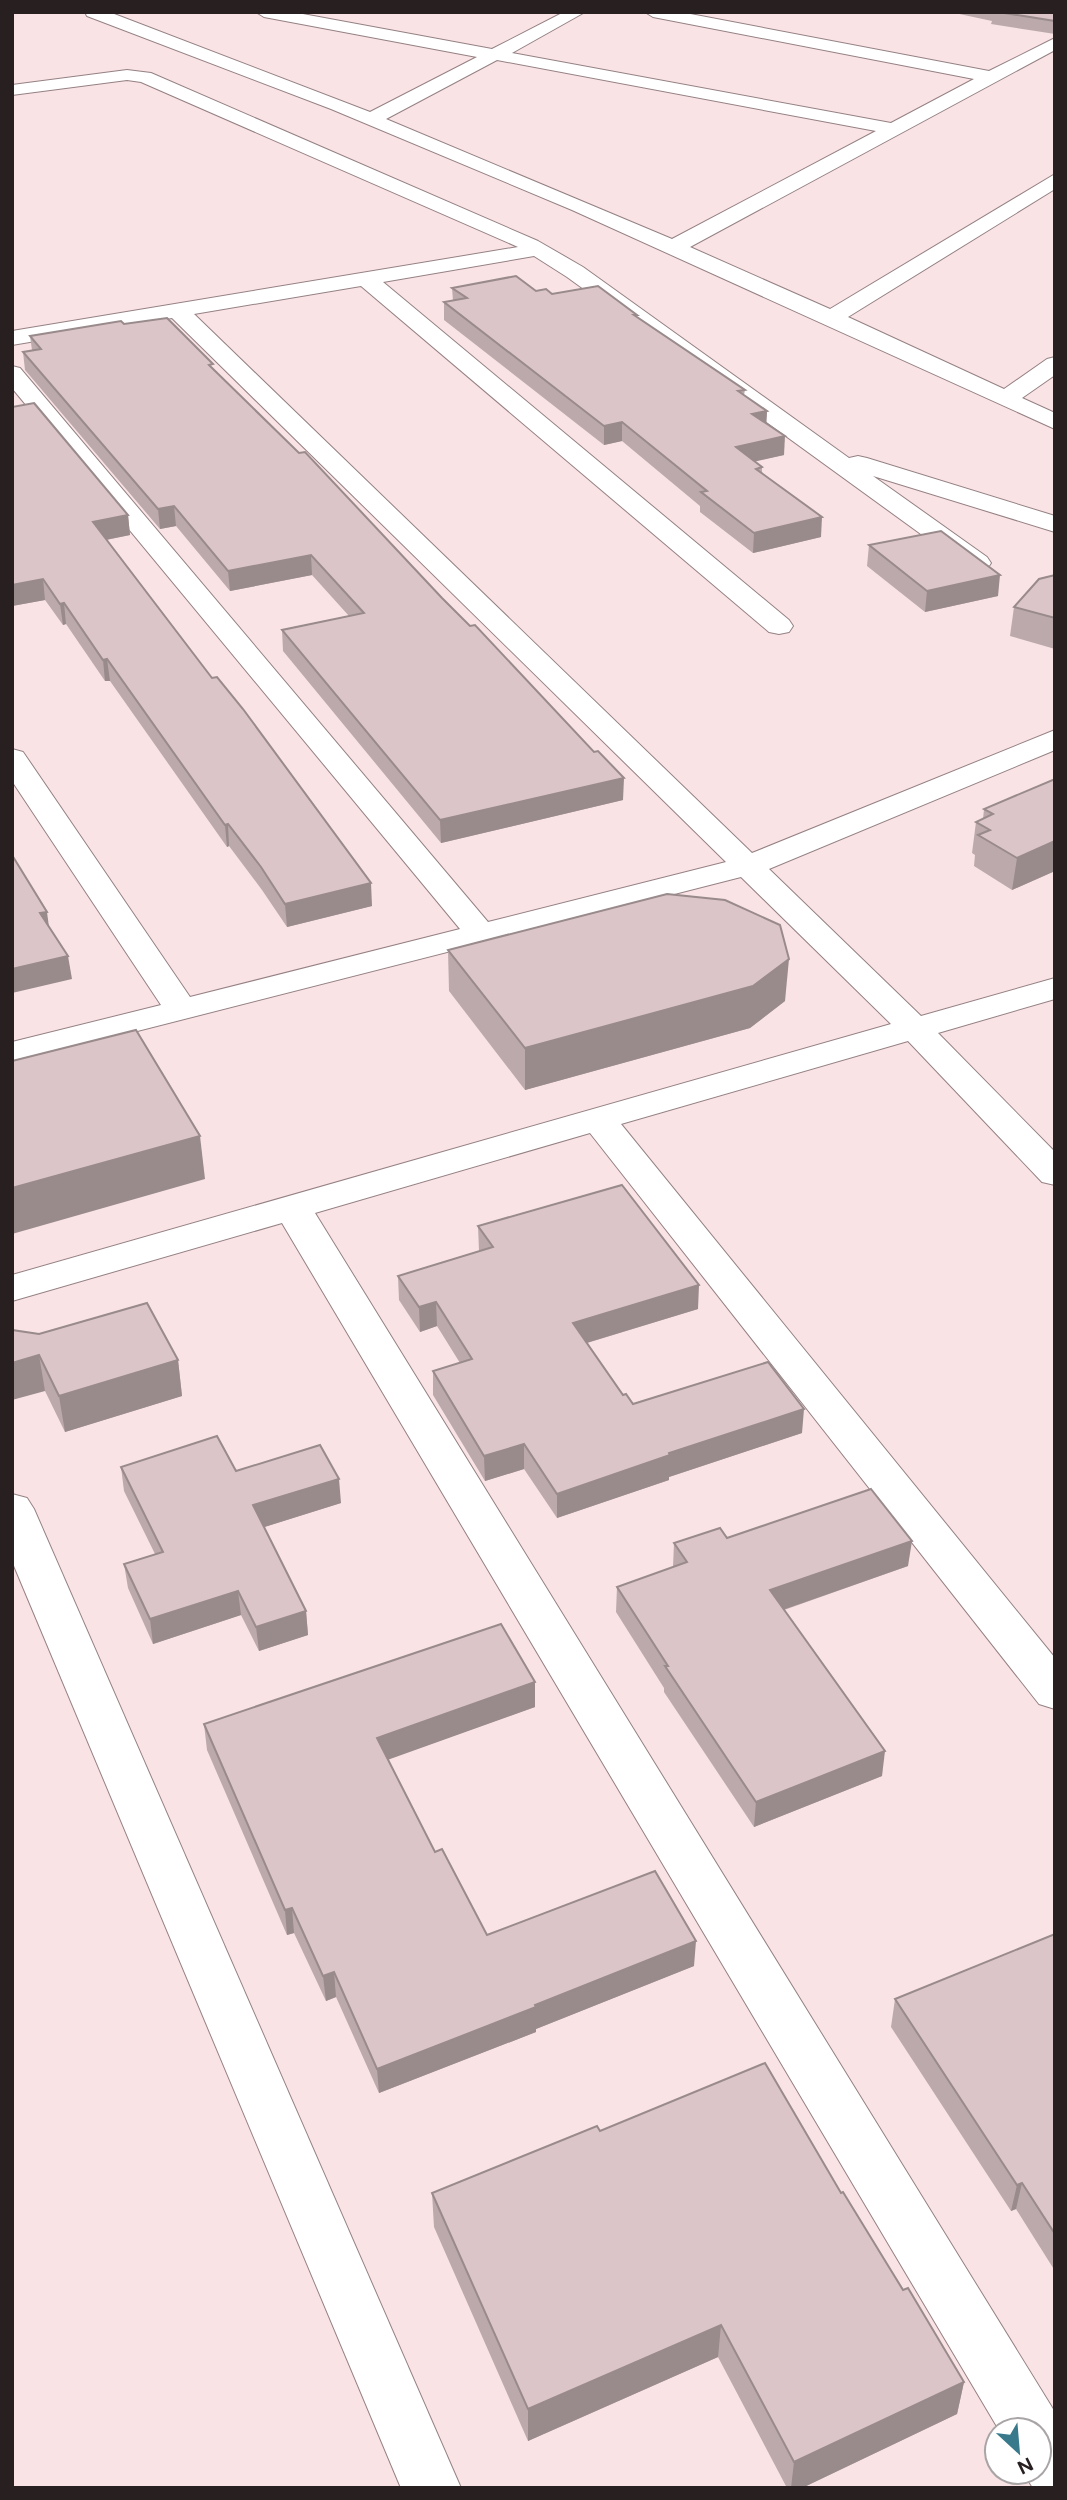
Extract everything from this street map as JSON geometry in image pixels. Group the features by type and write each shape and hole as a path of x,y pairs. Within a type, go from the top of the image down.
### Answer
{"street":[{"path":"93,12 224,60 675,246 1055,422"},
{"path":"264,12 894,129"},
{"path":"369,120 577,12"},
{"path":"653,12 990,77"},
{"path":"675,246 1055,43"},
{"path":"12,90 127,75 145,77 535,248 575,272 988,570"},
{"path":"833,317 1055,180"},
{"path":"12,338 535,248"},
{"path":"365,278 779,626"},
{"path":"177,310 914,1028 1055,1174"},
{"path":"1005,399 1055,363"},
{"path":"12,373 481,934"},
{"path":"826,453 1055,524"},
{"path":"12,1053 748,866 1055,739"},
{"path":"12,758 182,1010"},
{"path":"12,1287 1055,988"},
{"path":"598,1119 1055,1690"},
{"path":"292,1207 1024,2416"},
{"path":"12,1509 431,2488"}],"building":[{"path":"998,12 1055,12 1055,21"},
{"path":"516,276 536,291 546,289 552,294 598,286 637,315 634,315 745,390 738,391 767,411 752,414 785,436 736,447 762,467 756,469 822,517 754,533 701,492 707,491 622,422 604,426 444,302 467,298 452,288"},
{"path":"167,318 213,364 209,365 299,453 305,452 442,598 470,626 475,625 594,752 598,751 624,778 440,820 282,630 364,613 311,555 228,571 174,506 158,509 23,352 41,349 30,336 121,321 124,324"},
{"path":"34,403 128,515 93,522 212,678 217,677 243,709 371,883 285,904 261,867 228,824 225,825 64,603 60,604 43,579 12,585 12,407"},
{"path":"941,531 1000,575 927,591 869,545"},
{"path":"1055,575 1055,618 1014,607 1039,579"},
{"path":"1055,779 1055,841 1017,858 978,835 990,830 976,822 993,814 984,809"},
{"path":"12,855 47,912 40,913 68,956 12,969"},
{"path":"667,894 725,900 780,925 789,959 753,986 525,1048 448,950"},
{"path":"136,1030 200,1136 12,1188 12,1061"},
{"path":"622,1185 699,1285 573,1323 623,1395 626,1394 633,1404 768,1362 804,1409 669,1453 670,1455 557,1494 524,1444 484,1456 433,1371 472,1359 436,1302 419,1307 398,1276 493,1247 478,1226"},
{"path":"147,1303 178,1360 59,1396 39,1355 12,1363 12,1330 39,1334"},
{"path":"217,1436 236,1471 320,1445 339,1479 253,1505 306,1611 256,1627 238,1591 150,1619 124,1564 163,1552 121,1467"},
{"path":"871,1489 912,1541 770,1590 885,1751 756,1802 665,1666 668,1666 617,1587 687,1562 674,1543 720,1528 727,1538"},
{"path":"501,1624 535,1682 377,1738 435,1852 442,1849 487,1935 655,1871 696,1941 377,2069 334,1972 323,1976 292,1908 285,1910 204,1724"},
{"path":"1055,1934 1055,2234 1022,2183 1017,2185 895,1999"},
{"path":"765,2063 841,2193 843,2192 903,2290 908,2288 964,2382 794,2462 721,2325 528,2409 432,2193 597,2126 600,2131"}]}
